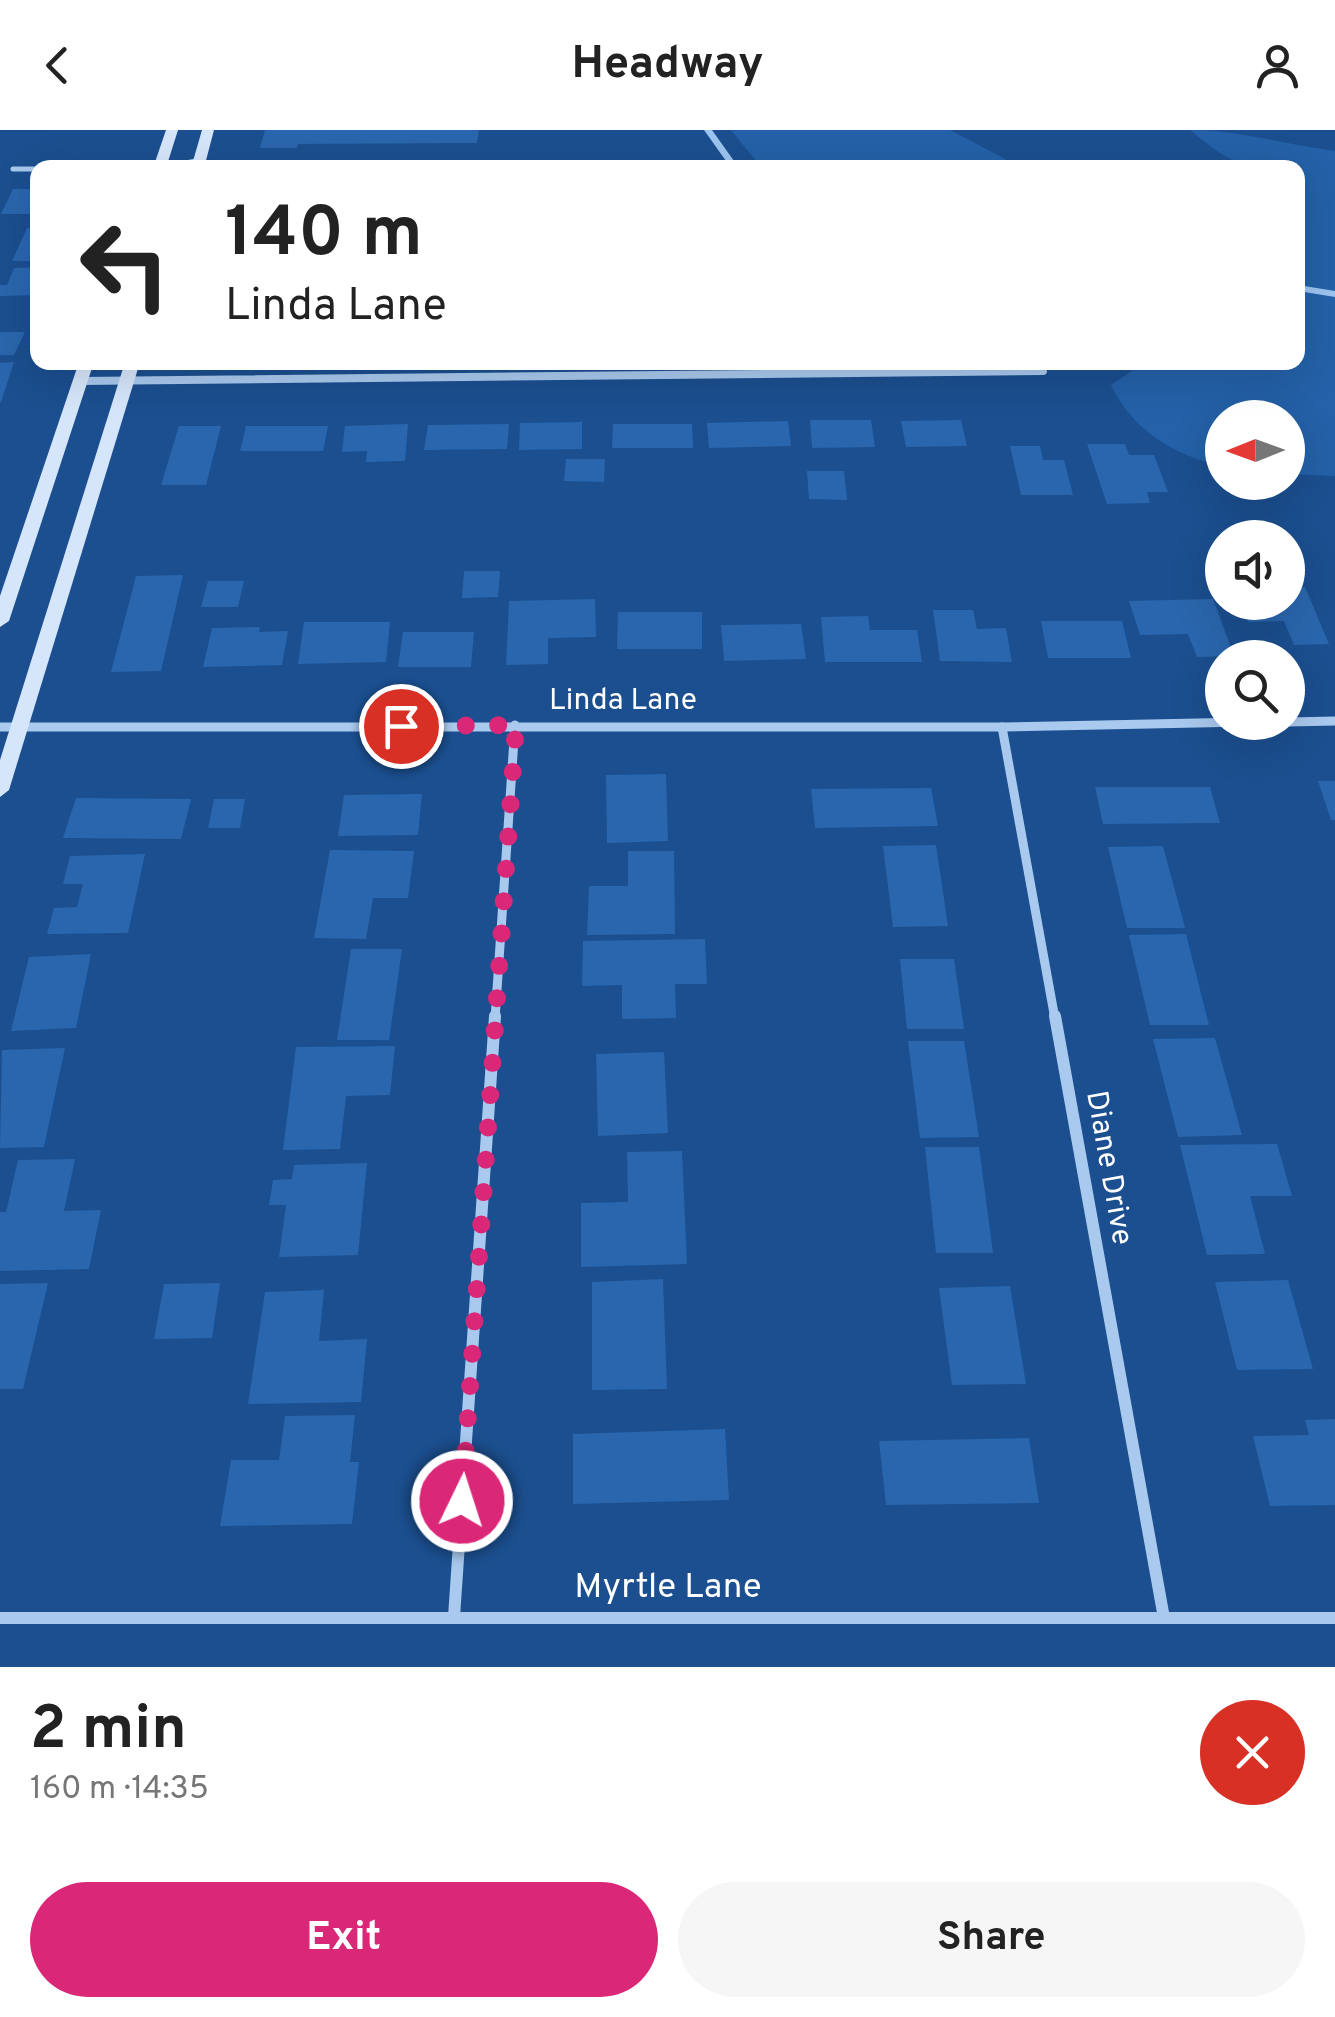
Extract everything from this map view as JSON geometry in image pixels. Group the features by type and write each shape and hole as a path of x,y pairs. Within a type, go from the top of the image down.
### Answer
{"street":[{"path":"163,160 172,130"},
{"path":"199,160 208,130"},
{"path":"0,620 84,370"},
{"path":"0,790 130,370"},
{"path":"80,381 1043,371"},
{"path":"1305,722 1335,721"},
{"name":"Linda Lane","path":"0,727 1002,727 1205,723"},
{"path":"454,1618 516,725"},
{"name":"Diane Drive","path":"1002,727 1164,1618"},
{"name":"Myrtle Lane","path":"0,1618 1335,1618"}],"lane":[{"path":"0,166 30,168"}],"shaded area":[{"path":"731,130 950,130 1007,160 755,160"},
{"path":"1190,130 1227,132 1335,151 1335,476 1305,475 1305,400 1205,400 1205,461 1172,448 1143,428 1111,385 1134,370 1305,370 1305,160 1228,158"}],"building":[{"path":"265,130 479,130 477,143 298,144 297,148 260,148"},
{"path":"13,189 30,189 30,214 1,214"},
{"path":"27,228 30,228 30,261 12,261"},
{"path":"30,267 30,295 0,296 0,285 7,285 14,268"},
{"path":"0,332 25,332 14,355 0,355"},
{"path":"14,362 1,402 0,402 0,363"},
{"path":"810,420 871,420 875,447 812,448"},
{"path":"961,420 967,446 906,447 901,421"},
{"path":"788,421 791,446 709,448 707,423"},
{"path":"582,422 582,449 519,450 520,423"},
{"path":"408,424 405,461 366,462 367,451 342,452 345,426"},
{"path":"509,424 507,449 424,450 428,425"},
{"path":"613,424 692,424 693,448 612,448"},
{"path":"179,426 221,426 206,485 161,485"},
{"path":"246,426 328,426 323,451 240,451"},
{"path":"1087,444 1125,444 1129,455 1154,455 1168,492 1147,492 1150,503 1107,504"},
{"path":"1010,446 1040,446 1043,460 1064,460 1073,495 1021,495"},
{"path":"566,459 605,459 604,482 564,481"},
{"path":"807,471 844,471 847,500 809,499"},
{"path":"464,571 500,571 498,597 462,598"},
{"path":"183,575 161,671 111,672 136,576"},
{"path":"208,581 244,581 238,607 201,607"},
{"path":"1305,587 1329,644 1305,645 1305,640 1292,640 1284,621 1248,622 1305,620"},
{"path":"595,599 596,637 548,638 548,664 506,665 509,601"},
{"path":"1205,599 1205,620 1221,620 1228,640 1205,640 1205,657 1197,657 1188,634 1140,635 1129,601"},
{"path":"933,610 973,610 977,629 1006,628 1012,662 940,661"},
{"path":"618,612 702,612 702,649 617,649"},
{"path":"868,616 870,630 917,630 922,662 825,662 821,617"},
{"path":"1041,621 1122,621 1131,658 1048,658"},
{"path":"304,622 390,622 386,662 298,664"},
{"path":"801,624 806,659 724,661 721,625"},
{"path":"260,627 259,632 288,631 282,665 203,667 212,628"},
{"path":"403,632 474,632 471,667 398,667"},
{"path":"666,774 668,841 607,843 606,775"},
{"path":"1318,781 1335,781 1335,820 1331,820"},
{"path":"1095,787 1210,787 1220,823 1103,824"},
{"path":"931,788 938,826 815,828 811,789"},
{"path":"422,794 418,835 338,836 344,795"},
{"path":"76,798 191,799 181,839 63,838"},
{"path":"214,799 245,799 240,828 208,828"},
{"path":"936,845 948,926 893,927 883,846"},
{"path":"1163,846 1185,928 1127,928 1108,847"},
{"path":"330,850 414,851 408,898 373,898 366,939 314,938"},
{"path":"628,851 674,851 675,934 587,935 589,886 628,886"},
{"path":"145,854 128,933 47,934 54,908 77,907 83,884 63,884 70,856"},
{"path":"1186,934 1209,1025 1150,1025 1129,935"},
{"path":"705,939 707,984 675,984 676,1018 622,1019 622,985 582,986 583,941"},
{"path":"351,949 402,949 389,1040 337,1040"},
{"path":"91,954 76,1028 11,1031 29,957"},
{"path":"900,959 954,959 964,1029 907,1029"},
{"path":"1215,1038 1242,1135 1178,1137 1153,1039"},
{"path":"908,1041 964,1041 979,1137 920,1138"},
{"path":"395,1046 390,1095 346,1096 340,1149 283,1150 296,1047"},
{"path":"65,1048 44,1147 0,1148 2,1050"},
{"path":"664,1052 668,1133 598,1136 596,1054"},
{"path":"1277,1144 1292,1196 1250,1196 1265,1254 1207,1255 1180,1145"},
{"path":"925,1147 979,1147 993,1253 936,1253"},
{"path":"682,1151 687,1264 581,1267 581,1203 628,1202 627,1152"},
{"path":"75,1159 64,1211 101,1210 89,1269 0,1271 0,1212 6,1212 18,1160"},
{"path":"367,1163 358,1255 279,1257 286,1205 269,1205 273,1180 292,1179 294,1165"},
{"path":"663,1279 667,1389 592,1390 592,1282"},
{"path":"1288,1280 1313,1369 1237,1370 1215,1282"},
{"path":"48,1283 23,1389 0,1389 0,1284"},
{"path":"220,1283 212,1338 154,1339 164,1284"},
{"path":"1010,1286 1026,1384 952,1385 939,1288"},
{"path":"324,1290 319,1341 367,1339 361,1402 248,1404 265,1292"},
{"path":"355,1415 350,1462 359,1462 352,1524 220,1526 231,1460 279,1460 285,1416"},
{"path":"1335,1419 1335,1505 1270,1506 1253,1436 1309,1435 1305,1420"},
{"path":"725,1429 729,1500 573,1504 573,1434"},
{"path":"1029,1438 1039,1503 886,1505 879,1441"}],"waterway":[{"path":"708,130 729,160"},
{"path":"1305,289 1335,294"}],"route":[{"path":"401,726 516,725 462,1501"}]}
